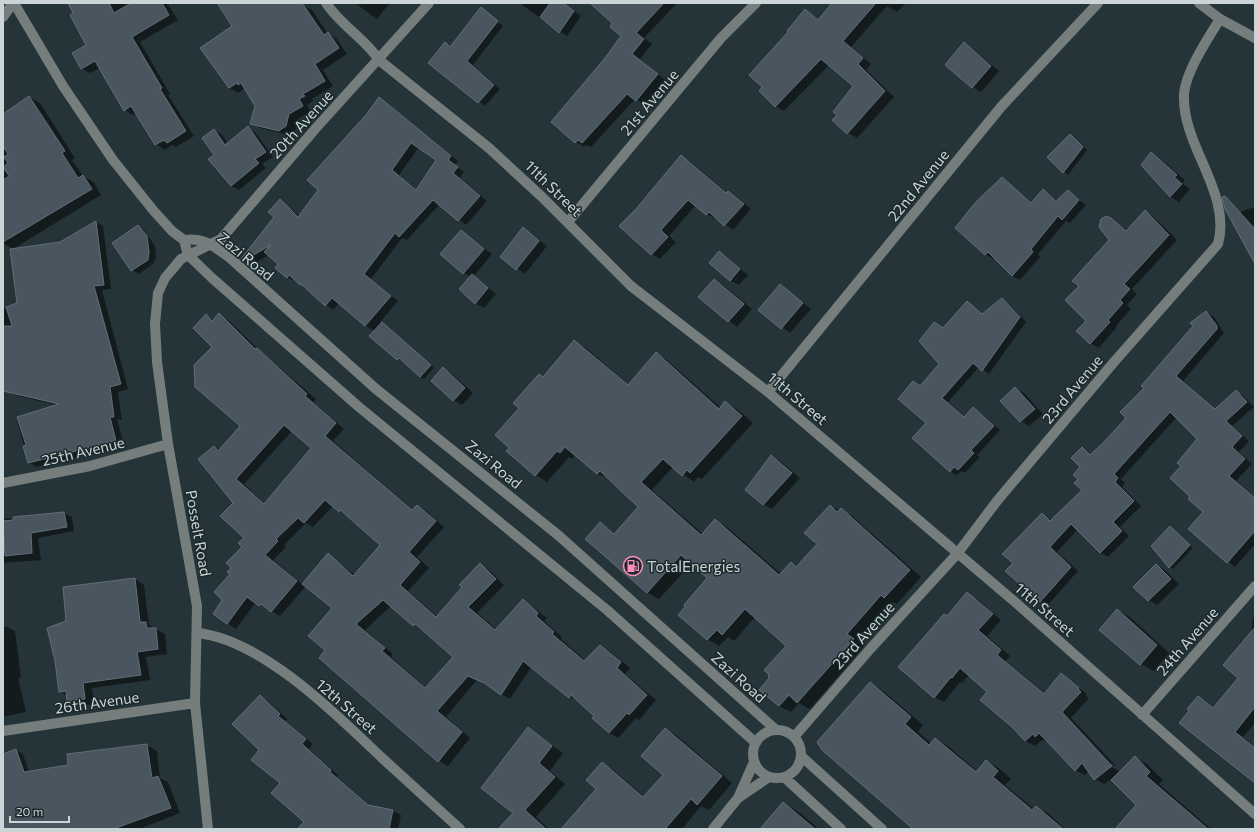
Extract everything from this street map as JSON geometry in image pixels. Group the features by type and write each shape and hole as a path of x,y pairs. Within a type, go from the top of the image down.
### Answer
{"street":[{"path":"3,17 14,3 63,86 114,160 153,210 172,231 184,240 188,255 212,278 359,407 607,610 756,743"},
{"name":"11th Street","path":"326,3 345,26 373,50 379,60 489,148 568,222 630,286 768,392 1015,602 1255,814"},
{"name":"20th Avenue","path":"188,255 221,239 316,128 379,60 428,3"},
{"name":"21st Avenue","path":"568,222 721,38 756,3"},
{"name":"22nd Avenue","path":"768,392 1001,107 1098,3"},
{"path":"1199,3 1220,19 1255,38"},
{"name":"23rd Avenue","path":"794,737 871,648 957,554 997,501 1099,380 1218,244 1221,234 1220,211 1186,119 1184,95 1191,70 1220,19"},
{"name":"Zazi Road","path":"184,240 196,238 211,245 230,258 376,389 558,534 775,730"},
{"name":"Posselt Road","path":"188,255 181,259 165,278 158,293 156,310 157,362 168,444 197,606 195,703 208,829"},
{"name":"25th Avenue","path":"3,483 90,466 168,444"},
{"name":"24th Avenue","path":"1142,715 1255,586"},
{"name":"12th Street","path":"197,633 211,635 256,653 277,668 326,705 460,829"},
{"name":"26th Avenue","path":"3,731 195,703"},
{"path":"784,778 795,770 801,760 801,749 794,737 783,730 775,730 764,734 756,743 753,754 754,762 757,768 769,777 784,778 841,829"},
{"path":"801,756 882,829"},
{"path":"713,829 738,798 754,762"},
{"path":"738,798 769,777"}],"building":[{"path":"68,3 109,3 114,13 131,3 162,3 169,15 132,37 162,88 160,89 186,131 167,143 164,140 155,145 131,106 124,111 95,61 81,69 72,53 86,45 70,15 73,13"},
{"path":"217,3 302,3 324,35 328,32 339,48 315,64 325,81 303,94 305,96 299,99 303,106 289,114 286,126 279,131 250,124 255,106 241,83 238,85 237,83 229,88 200,48 232,26"},
{"path":"550,3 563,3 574,11 559,33 540,17"},
{"path":"590,3 664,3 636,33 644,39 632,54 658,74 636,101 627,94 582,143 578,140 575,143 551,122 605,58 621,36 610,27 612,23"},
{"path":"832,3 876,3 843,41 863,58 858,64 885,91 847,134 832,120 837,115 833,112 853,86 821,59 775,107 759,91 762,87 749,75 788,32 787,31 805,9 818,20"},
{"path":"481,7 498,21 467,61 494,85 478,103 428,63 445,42 450,47"},
{"path":"964,42 991,66 972,88 945,65"},
{"path":"29,96 65,151 62,153 78,178 83,175 92,189 3,242 3,180 9,176 3,167 8,163 4,157 8,154 3,146 3,114"},
{"path":"379,97 451,156 448,160 458,167 453,173 480,196 458,221 433,200 399,237 395,233 364,274 391,296 365,326 332,298 325,306 301,284 300,285 289,275 287,278 275,268 278,264 264,252 271,245 243,261 241,259 274,217 268,212 280,199 298,217 318,190 307,180 366,115","holes":["411,143 436,160 416,190 392,170"]},
{"path":"248,126 266,152 255,159 259,163 231,186 208,159 214,155 202,138 214,129 225,145"},
{"path":"1070,134 1083,147 1063,173 1047,157"},
{"path":"1151,152 1177,175 1174,177 1182,184 1170,197 1141,165"},
{"path":"681,155 726,193 728,191 744,204 724,226 709,212 706,215 688,200 661,230 668,237 651,255 619,226 636,209"},
{"path":"1002,177 1031,203 1043,189 1056,201 1068,190 1079,200 1062,220 1058,216 1031,249 1033,252 1012,276 988,252 985,255 955,228 975,203"},
{"path":"1225,196 1255,229 1255,264 1225,209 1222,197"},
{"path":"1145,210 1169,235 1124,284 1130,289 1120,300 1123,303 1108,320 1110,322 1090,344 1076,331 1086,321 1065,300 1079,286 1072,281 1109,240 1099,227 1101,219 1106,216 1111,218 1126,231"},
{"path":"96,221 104,285 94,286 121,384 110,387 114,417 110,417 116,441 28,463 23,446 26,445 17,417 59,404 3,391 3,326 12,326 6,307 17,303 10,249 60,242"},
{"path":"138,225 147,236 149,252 148,260 131,271 112,243"},
{"path":"523,227 539,241 516,270 500,257"},
{"path":"461,230 484,249 463,274 440,254"},
{"path":"719,251 740,269 730,281 709,263"},
{"path":"472,274 488,288 475,304 459,289"},
{"path":"714,279 744,304 728,322 698,297"},
{"path":"780,284 803,303 781,329 758,310"},
{"path":"1002,298 1020,317 982,371 973,363 942,398 964,417 973,407 994,426 971,450 974,453 958,470 954,467 950,472 912,438 926,423 898,399 913,381 920,386 939,364 919,341 934,322 943,328 967,301 982,314"},
{"path":"1206,311 1217,326 1217,329 1176,376 1215,409 1236,390 1247,402 1226,421 1242,436 1232,447 1245,459 1229,476 1255,498 1255,531 1227,563 1188,529 1203,512 1188,499 1190,497 1170,478 1181,466 1177,463 1197,439 1170,412 1114,474 1118,478 1115,482 1134,501 1113,522 1122,531 1100,553 1071,524 1050,547 1071,567 1040,602 1005,571 1013,563 1002,554 1042,513 1050,521 1082,490 1074,483 1078,479 1073,475 1080,467 1071,458 1082,447 1090,455 1125,419 1120,412 1144,388 1141,386 1193,326 1190,323"},
{"path":"219,313 255,349 257,348 307,394 305,396 336,423 325,436 412,510 417,505 436,521 409,552 420,562 400,585 436,617 462,587 459,585 480,563 496,579 468,607 495,630 523,599 538,613 536,616 554,632 552,634 584,661 600,645 621,662 617,668 647,695 629,715 627,713 609,733 592,718 594,716 571,695 569,698 523,661 501,695 484,683 468,676 437,711 462,732 438,762 319,658 325,650 308,636 332,608 302,584 328,553 353,576 380,545 340,510 339,512 325,500 304,523 298,518 276,539 278,541 265,555 297,581 271,612 261,604 259,606 247,597 227,624 213,614 222,600 214,592 230,574 227,572 231,568 226,563 242,547 238,543 244,538 220,516 233,503 198,459 214,446 218,451 240,426 195,387 194,365 212,347 193,328 206,314 212,321","holes":["284,425 311,448 264,504 236,479","383,600 413,626 415,624 453,657 425,688 382,651 385,648 356,624"]},
{"path":"382,322 431,365 420,377 399,358 397,360 369,336"},
{"path":"574,340 628,385 656,352 719,409 725,401 742,416 690,473 687,470 682,476 663,459 641,482 701,535 715,519 779,575 791,562 796,567 817,544 804,533 830,505 837,512 841,508 910,570 884,598 881,595 847,634 854,639 797,703 789,695 779,706 759,690 769,678 769,675 764,670 786,646 745,609 722,635 717,630 707,640 678,615 685,607 684,605 707,578 681,555 647,593 585,539 600,522 614,534 638,507 600,471 597,474 565,447 560,453 557,451 535,476 506,451 509,448 495,435 519,408 513,403 539,374 543,377"},
{"path":"443,367 465,388 453,401 431,381"},
{"path":"1015,387 1035,409 1020,422 1000,401"},
{"path":"771,455 792,473 763,505 745,490"},
{"path":"64,512 67,527 31,533 32,553 5,556 3,521 13,520 13,517"},
{"path":"1170,526 1190,545 1169,568 1151,546"},
{"path":"1156,564 1171,579 1148,601 1133,587"},
{"path":"135,578 140,622 146,622 147,628 156,628 158,649 137,652 141,675 83,683 85,699 67,701 66,691 59,692 55,661 47,628 66,621 63,587"},
{"path":"967,592 993,614 978,630 1001,650 997,655 1044,694 1061,673 1079,688 1078,689 1081,692 1062,712 1112,766 1094,780 1082,763 1075,771 1039,733 1035,737 1033,734 1025,741 1012,727 980,700 987,692 960,668 934,698 898,667 944,614 947,616"},
{"path":"1117,609 1157,645 1140,665 1099,630"},
{"path":"1255,627 1255,707 1235,732 1255,748 1255,783 1179,723 1189,711 1187,709 1198,696 1213,708 1238,678 1223,665"},
{"path":"870,682 911,717 905,724 929,745 935,738 976,772 986,760 998,771 993,777 1032,810 1036,806 1063,829 913,829 822,750 817,742"},
{"path":"260,695 280,714 278,716 306,739 302,744 331,770 330,772 368,805 393,810 389,829 297,829 304,822 271,793 280,783 251,760 259,750 232,724"},
{"path":"528,727 552,746 539,763 555,777 525,810 546,829 498,829 513,813 481,788"},
{"path":"665,728 722,776 697,805 691,799 665,829 561,829 596,789 586,780 602,762 643,797 663,775 641,756"},
{"path":"147,744 152,778 158,776 171,808 113,829 3,829 3,754 16,749 24,772 68,765 67,754"},
{"path":"1135,756 1150,772 1146,776 1208,829 1115,829 1136,805 1111,780"},
{"path":"783,802 815,829 760,829"}],"place":[{"name":"TotalEnergies","path":"633,566"}]}
